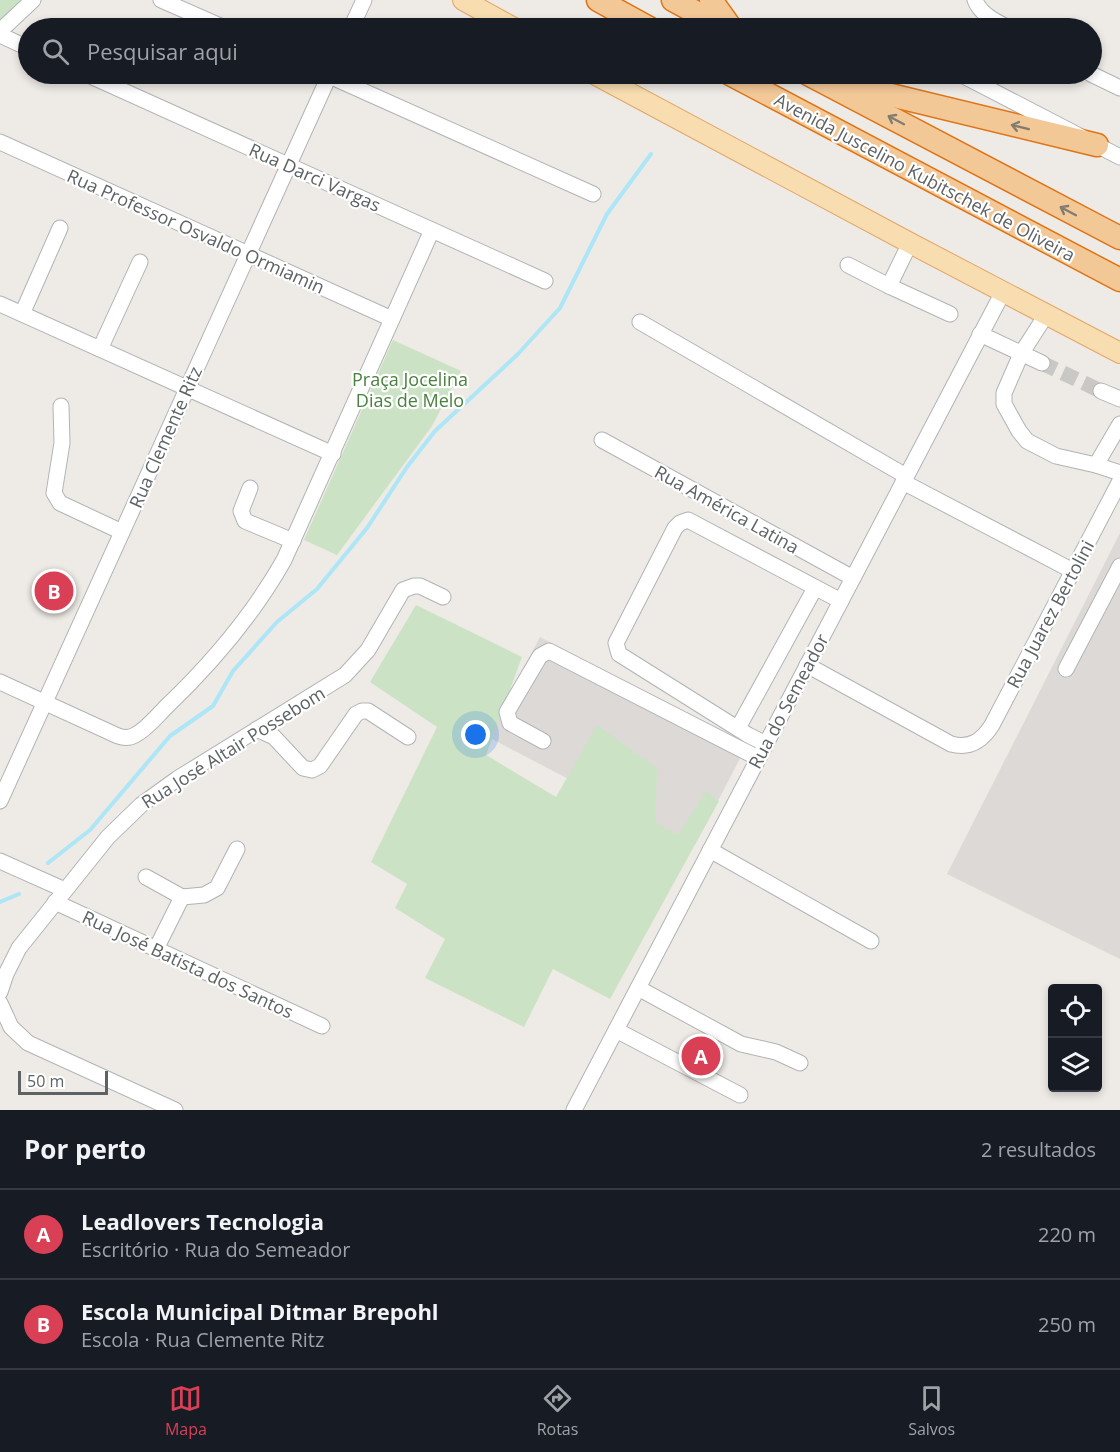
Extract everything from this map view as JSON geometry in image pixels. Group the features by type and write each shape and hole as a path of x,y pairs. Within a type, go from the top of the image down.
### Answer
{"highway":[{"path":"598,0 631,18"},
{"path":"673,0 706,18"},
{"path":"711,0 724,18"},
{"name":"Avenida Juscelino Kubitschek de Oliveira","path":"749,84 1120,280"},
{"name":"Avenida Juscelino Kubitschek de Oliveira","path":"828,84 1120,238"},
{"path":"848,84 1097,145"}],"main road":[{"path":"463,0 496,18"},
{"path":"613,84 1120,353"}],"street":[{"path":"18,43 0,33 33,0"},
{"path":"161,0 202,18"},
{"path":"356,18 364,0"},
{"path":"975,0 977,6 991,18"},
{"path":"1102,79 1120,88"},
{"name":"Rua Darci Vargas","path":"108,84 545,281"},
{"name":"Rua Clemente Ritz","path":"0,801 324,84"},
{"path":"350,84 593,194"},
{"path":"979,84 1120,157"},
{"name":"Rua Professor Osvaldo Ormiamin","path":"0,142 392,319"},
{"path":"22,314 60,228"},
{"path":"0,682 118,736 132,737 141,732 162,711 224,646 260,600 293,541 432,230"},
{"path":"889,286 910,243"},
{"path":"100,349 140,262"},
{"path":"848,266 951,314"},
{"name":"Rua do Semeador","path":"574,1110 1003,292"},
{"path":"0,304 333,454"},
{"path":"1047,315 1021,354 1004,393 1004,404 1018,431 1027,441 1056,456 1120,473"},
{"path":"640,322 905,479 1073,571"},
{"path":"980,334 1042,363"},
{"path":"60,406 62,443 54,493 56,498 60,503 122,532"},
{"path":"1096,465 1120,424"},
{"name":"Rua América Latina","path":"602,440 853,578"},
{"name":"Rua Juarez Bertolini","path":"807,665 951,744 967,746 976,743 982,739 992,725 1120,481"},
{"path":"250,488 241,511 245,521 293,541"},
{"path":"766,744 619,654 616,649 615,643 675,528 688,520 841,601"},
{"path":"1066,669 1120,566"},
{"name":"Rua José Altair Possebom","path":"0,992 16,954 108,837 141,805 177,779 328,687 357,664 376,637 403,590 420,586 443,597"},
{"path":"738,728 814,588"},
{"path":"543,741 510,723 507,712 540,656 549,651 758,758"},
{"path":"257,729 274,737 303,768 312,770 320,766 357,714 362,711 368,711 408,737"},
{"path":"146,878 182,897 204,896 217,888 237,849"},
{"path":"710,850 871,940"},
{"name":"Rua José Batista dos Santos","path":"0,861 156,949 322,1026"},
{"path":"156,949 182,897"},
{"path":"638,988 741,1044 776,1052 800,1063"},
{"path":"0,1003 10,1027 28,1042 175,1110"},
{"path":"616,1030 740,1095"}],"shaded area":[{"path":"1120,533 1120,959 947,874"},
{"path":"540,637 747,745 695,845 488,737"}],"green space":[{"path":"0,0 21,0 0,20"},
{"name":"Praça Jocelina Dias de Melo","path":"393,340 461,371 432,426 337,555 304,540"},
{"path":"416,605 522,657 486,755 556,797 597,725 657,768 655,822 678,835 706,791 719,801 610,999 553,969 524,1027 425,978 445,939 395,908 407,884 371,862 437,727 370,682"}],"waterway":[{"path":"48,863 90,830 170,736 213,706 233,671 277,622 317,589 367,528 407,467 435,431 517,355 560,308 607,214 651,154"},
{"path":"0,902 19,894"}],"tunnel":[{"path":"1042,363 1101,391"}],"place":[{"name":"Escola Municipal Ditmar Brepohl","path":"54,591"},
{"name":"Leadlovers Tecnologia","path":"701,1056"}]}
